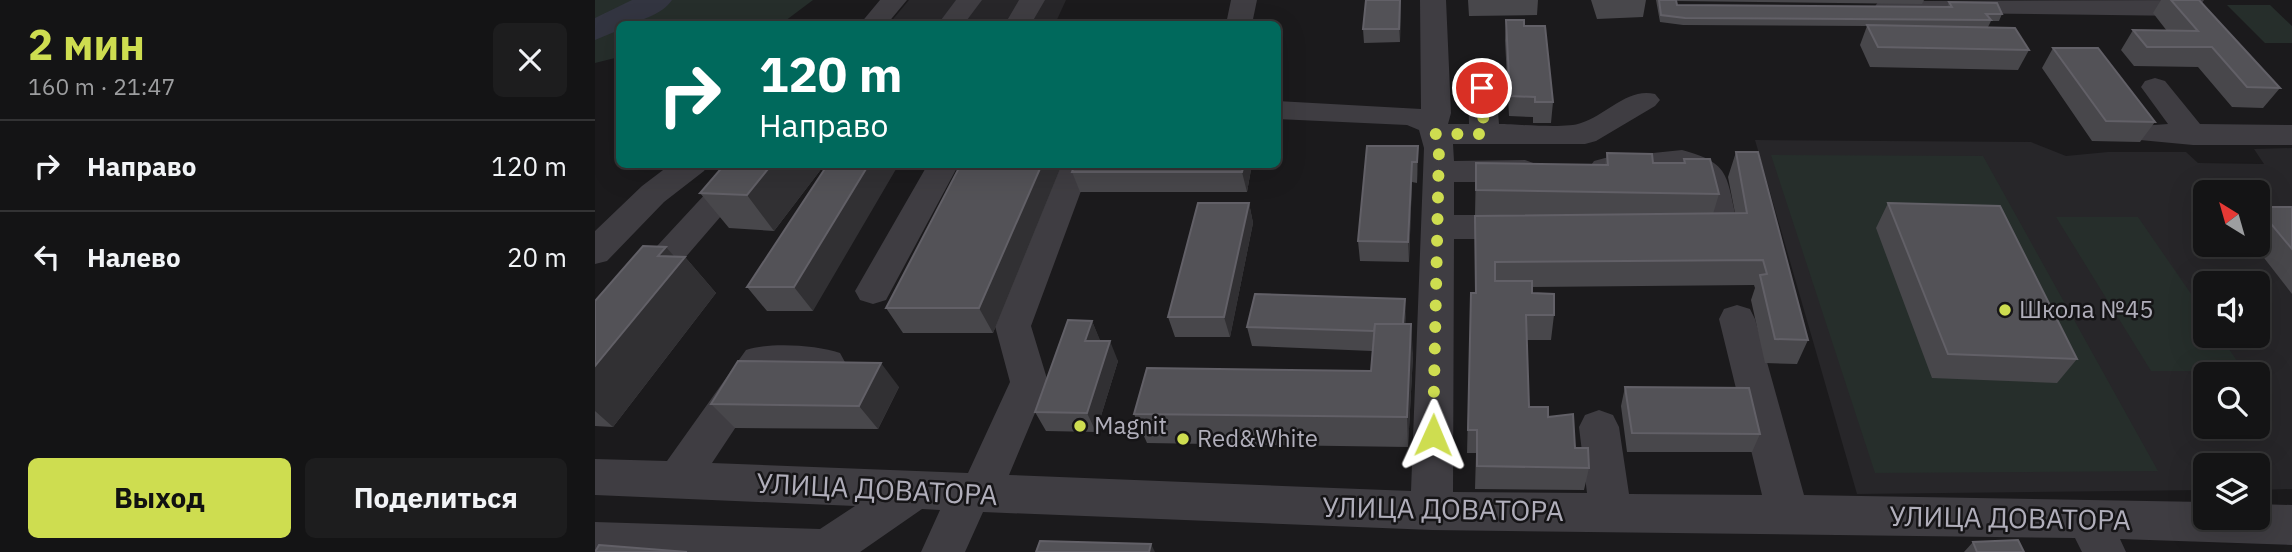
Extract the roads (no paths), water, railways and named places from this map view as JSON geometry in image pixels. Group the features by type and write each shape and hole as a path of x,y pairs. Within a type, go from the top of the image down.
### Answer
{"street":[{"path":"876,21 894,0"},
{"path":"953,21 969,0"},
{"path":"1020,21 1032,0"},
{"path":"1240,21 1244,0"},
{"path":"1432,511 1439,172 1439,148 1434,129 1436,113 1433,0"},
{"path":"1863,8 1931,9 1939,5 2186,8 2191,0"},
{"path":"2155,87 2193,135"},
{"path":"1482,88 1484,134"},
{"path":"1281,110 1412,116 1434,129 1484,134 1585,134 1645,100"},
{"path":"2151,133 2292,135"},
{"path":"1439,172 1562,171 1682,160 1709,172 1720,221 1707,226 1653,226"},
{"path":"595,252 653,194 688,168"},
{"path":"595,337 747,168"},
{"path":"873,291 942,168"},
{"path":"943,552 975,494 1029,382 1013,326 1074,168"},
{"path":"1437,227 1545,227"},
{"path":"1737,319 1788,514"},
{"path":"678,480 759,361 863,365"},
{"path":"1599,426 1611,513"},
{"name":"УЛИЦА ДОВАТОРА","path":"600,483 678,480 1432,511 1788,514 2096,535 2292,525"},
{"path":"595,542 826,550 914,491"}],"waterway":[{"path":"595,30 657,0"}],"place":[{"name":"Школа №45","path":"2005,310"},
{"name":"Magnit","path":"1080,426"},
{"name":"Red&White","path":"1183,439"}]}
